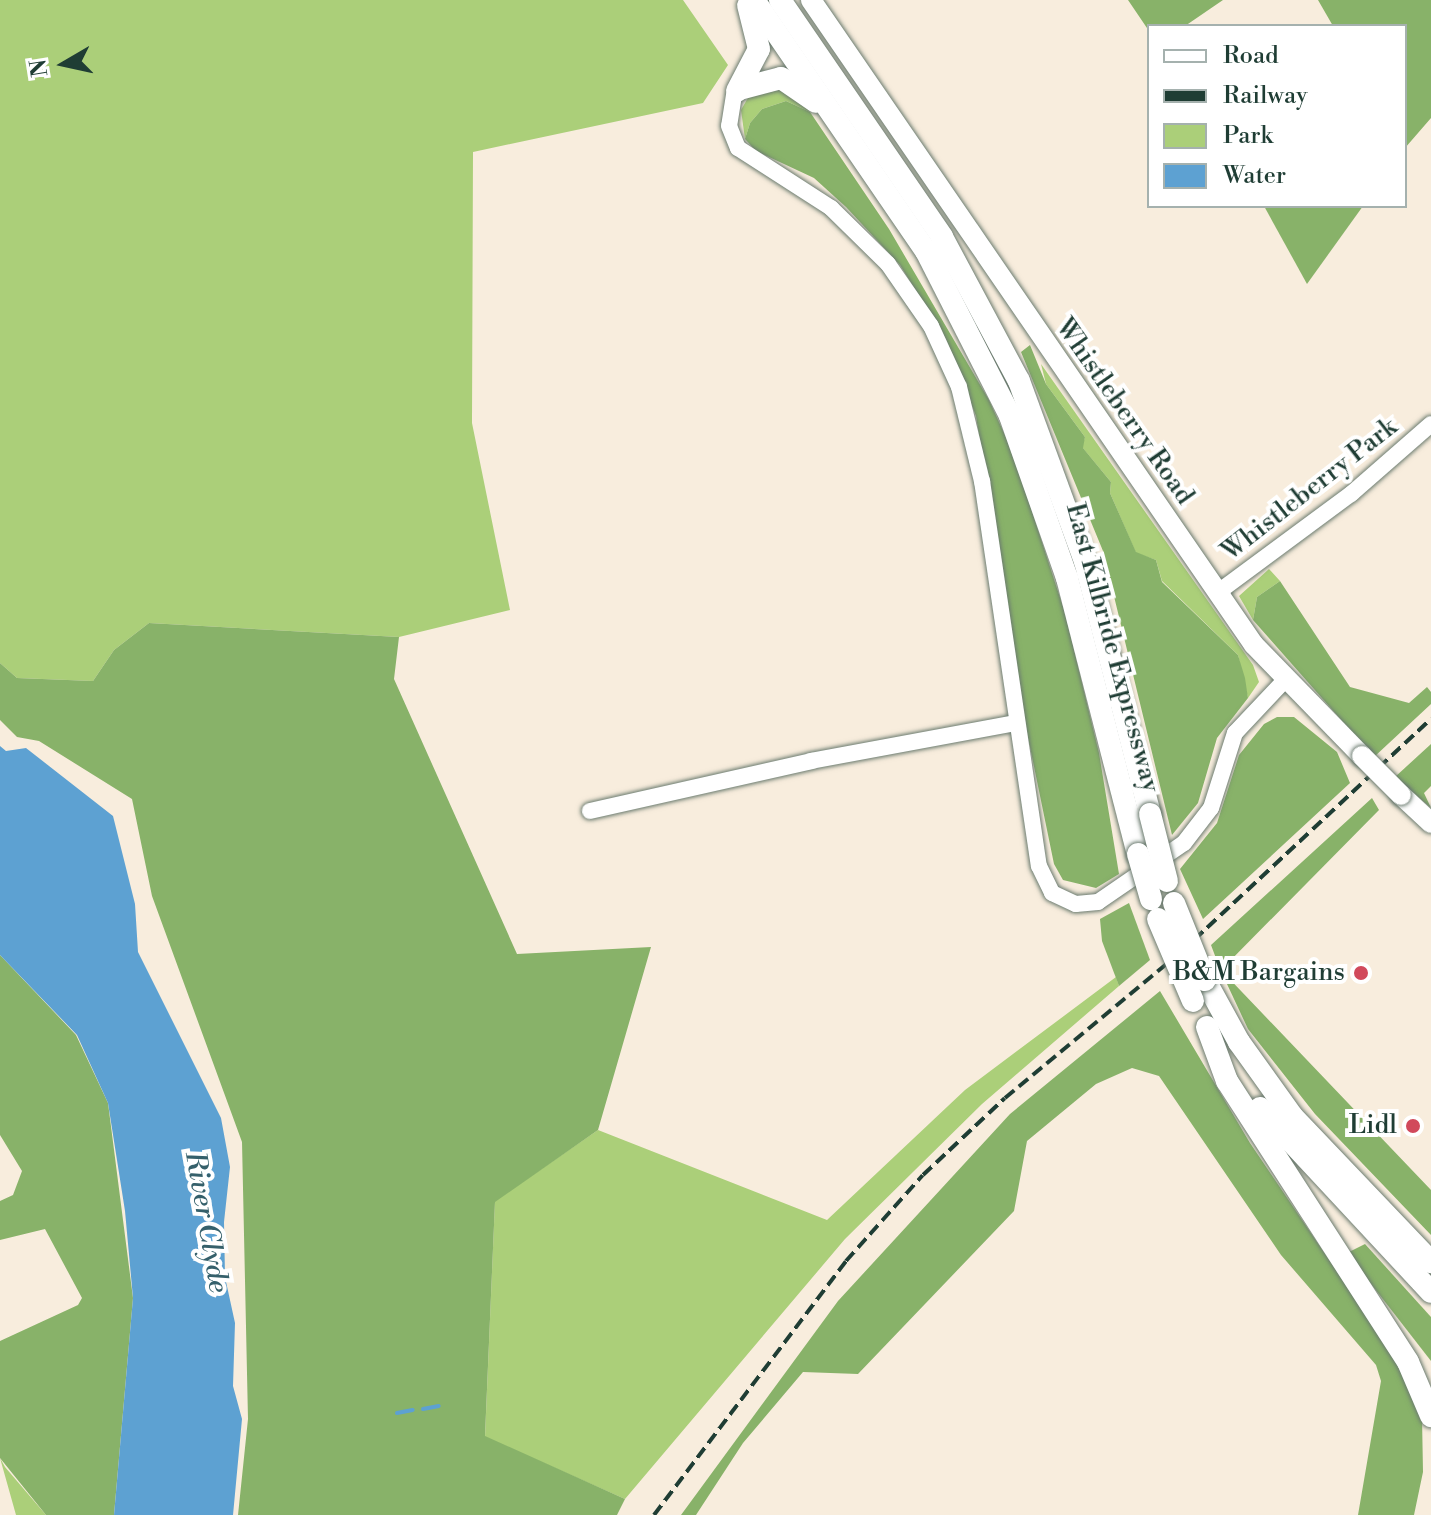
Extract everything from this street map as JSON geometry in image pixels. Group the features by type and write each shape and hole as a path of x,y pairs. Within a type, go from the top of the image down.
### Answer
{"highway":[{"path":"736,92 759,49 747,0"},
{"name":"East Kilbride Expressway","path":"754,0 834,113 944,280 1024,449 1067,578 1138,854 1161,907 1193,1001 1207,1027 1285,1138 1431,1292"},
{"name":"East Kilbride Expressway","path":"780,0 942,237 1019,381 1085,561 1167,881 1161,907"},
{"path":"736,92 781,78 834,113"},
{"path":"1161,907 1239,1042 1292,1116 1431,1262"},
{"path":"1207,1027 1227,1081 1408,1362 1431,1416"},
{"path":"1408,1362 1431,1377"}],"main road":[{"name":"Whistleberry Road","path":"811,0 1217,593 1285,680 1431,823"}],"street":[{"path":"736,92 729,126 738,148 821,200 861,236 919,305 947,357 978,456 1040,873 1057,896 1089,904 1146,872 1193,834 1211,808 1235,733 1285,680"},
{"name":"Whistleberry Park","path":"1217,593 1359,488 1431,424"},
{"path":"590,811 811,761 1017,723"}],"green space":[{"path":"0,0 683,0 728,65 703,103 473,152 472,423 510,610 399,637 149,623 114,650 93,681 17,678 0,663"},
{"path":"1128,0 1223,0 1188,24 1147,24 1147,28"},
{"path":"1318,0 1431,0 1431,118 1407,146 1407,24 1332,24"},
{"path":"774,86 797,94 810,112 786,101 762,109 750,123 745,139 741,110 749,96"},
{"path":"786,101 810,112 889,229 989,400 1013,453 1065,613 1099,753 1119,874 1096,888 1063,880 1054,864 1023,713 976,416 946,339 900,265 846,207 814,178 756,151 745,139 750,123 762,109"},
{"path":"1265,208 1362,208 1307,284"},
{"path":"1030,345 1046,384 1085,437 1083,448 1111,482 1110,493 1136,552 1156,560 1162,582 1238,655 1245,678 1248,698 1217,738 1198,803 1172,835 1103,551 1021,352"},
{"path":"1041,364 1253,665 1259,682 1248,698 1238,655 1162,581 1156,560 1136,553 1110,493 1111,482 1082,447 1085,437 1046,384"},
{"path":"1269,569 1280,581 1257,597 1253,620 1239,596"},
{"path":"1280,581 1350,687 1409,703 1427,687 1431,692 1431,704 1374,757 1253,620 1257,597"},
{"path":"149,623 399,637 394,679 517,954 651,947 598,1130 495,1202 485,1436 625,1499 617,1515 238,1515 248,1419 242,1142 152,896 132,799 39,741 17,737 0,720 0,663 17,678 93,681 114,650"},
{"path":"1277,717 1294,717 1337,752 1350,783 1203,919 1180,869 1217,823 1239,755 1264,724"},
{"path":"1431,744 1431,786 1424,793 1431,808 1395,777"},
{"path":"1372,798 1379,810 1221,970 1431,1190 1431,1235 1315,1114 1248,1029 1220,969 1211,945"},
{"path":"1129,903 1150,960 1119,986 1102,941 1100,919"},
{"path":"0,955 76,1035 108,1103 133,1298 114,1515 46,1515 0,1458 0,1341 78,1305 82,1298 45,1229 0,1240 0,1201 13,1195 22,1171 0,1135"},
{"path":"1116,977 1119,986 982,1104 845,1239 625,1499 485,1437 495,1201 598,1130 827,1220 965,1090"},
{"path":"1160,991 1250,1143 1392,1353 1422,1417 1423,1472 1414,1515 1358,1515 1381,1381 1376,1365 1281,1255 1159,1076 1132,1068 1096,1084 1027,1141 1014,1211 858,1374 803,1372 743,1443 696,1515 681,1515 838,1301 1010,1114"},
{"path":"1365,1244 1431,1317 1431,1361 1347,1253"},
{"path":"0,1458 5,1467 46,1515 16,1515"}],"water":[{"name":"River Clyde","path":"0,746 6,751 26,748 113,816 135,904 138,952 221,1118 230,1167 224,1222 225,1277 235,1323 233,1386 242,1419 233,1515 114,1515 133,1298 125,1211 108,1103 77,1035 0,955"}],"waterway":[{"path":"423,1409 439,1406"},
{"path":"397,1413 413,1410"}],"railway":[{"path":"654,1515 846,1261 923,1175 1005,1098 1181,952 1431,719"}],"place":[{"name":"B&M Bargains","path":"1361,973"},
{"name":"Lidl","path":"1413,1126"}]}
